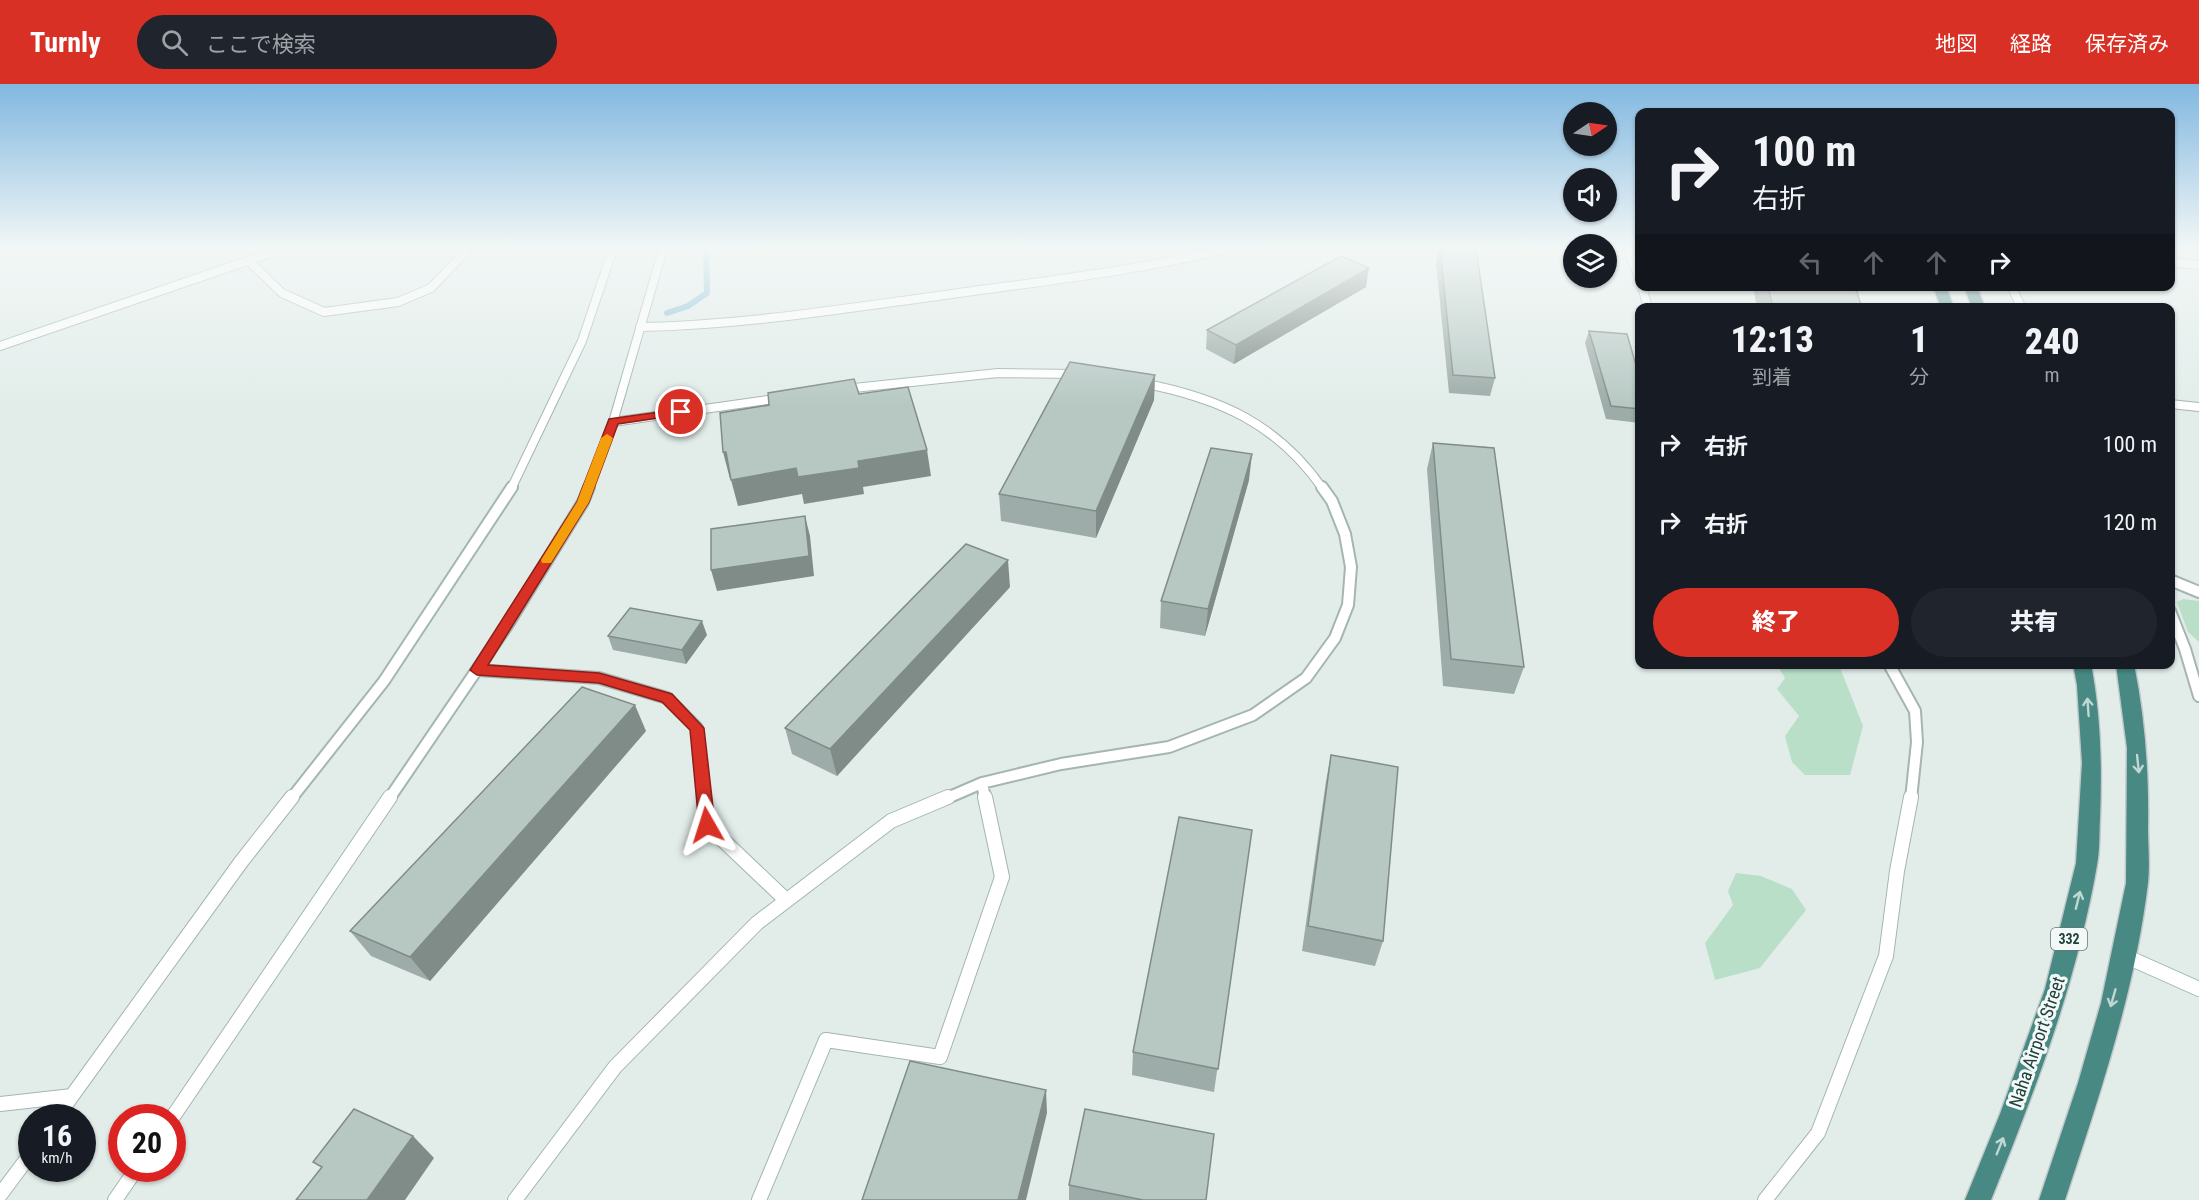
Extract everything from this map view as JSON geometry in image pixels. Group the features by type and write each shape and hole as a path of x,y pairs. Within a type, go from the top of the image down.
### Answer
{"highway":[{"name":"Naha Airport Street","path":"1978,1200 2013,1114 2057,989 2087,863 2092,763 2083,669"},
{"path":"2052,1200 2076,1129 2125,956 2137,880 2139,780 2126,669"}],"lane":[{"path":"0,345 130,301"},
{"path":"301,301 324,312 400,301"},
{"path":"66,1104 241,862 384,681 507,498 582,341 595,301"},
{"path":"182,1104 508,624 583,502 613,422 648,301"},
{"path":"640,327 726,325 899,301"},
{"path":"836,390 914,380 998,373 1085,374"},
{"path":"515,1200 615,1067 756,923 891,821 982,783 1061,764 1169,747 1253,715 1306,678 1335,638 1348,605 1350,567 1345,534 1332,501 1310,470 1275,435 1224,405 1164,387 1130,381"},
{"path":"613,422 792,397"},
{"path":"2175,405 2199,407"},
{"path":"2175,582 2199,592"},
{"path":"2175,623 2186,649 2199,696"},
{"path":"1765,1200 1818,1133 1886,956 1897,871 1908,821 1917,742 1915,711 1892,669"},
{"path":"477,670 599,678 667,698 697,728 707,825 786,900"},
{"path":"759,1200 826,1040 940,1057 1002,877 982,783"},
{"path":"2125,956 2199,989"},
{"path":"0,1104 72,1096"},
{"path":"0,1195 18,1171"},
{"path":"115,1200 127,1182"}],"green space":[{"path":"2183,599 2199,601 2199,642 2188,632 2177,602"},
{"path":"1780,669 1841,669 1863,726 1850,775 1805,775 1792,762 1785,736 1799,716 1777,689 1785,678"},
{"path":"1736,873 1761,876 1792,889 1806,910 1760,968 1715,980 1705,943 1733,905 1728,891"}],"building":[{"path":"1259,301 1312,301 1236,345 1207,330"},
{"path":"1445,301 1484,301 1495,378 1453,375"},
{"path":"1771,301 1860,301 1860,303 1772,303"},
{"path":"1589,331 1627,334 1635,362 1635,408 1611,406"},
{"path":"1070,362 1155,375 1096,511 999,494"},
{"path":"854,379 859,394 908,387 927,450 858,461 859,468 798,477 796,468 731,480 726,452 723,452 720,413 769,405 768,393"},
{"path":"1433,443 1494,448 1524,667 1451,659"},
{"path":"1211,448 1252,454 1208,609 1161,601"},
{"path":"805,516 809,556 711,570 711,529"},
{"path":"966,544 1008,560 830,749 785,728"},
{"path":"630,608 702,621 682,650 608,636"},
{"path":"582,687 635,705 410,957 350,931"},
{"path":"1331,755 1398,767 1383,941 1308,926"},
{"path":"1179,817 1252,830 1218,1069 1133,1052"},
{"path":"910,1061 1046,1090 1018,1200 862,1200"},
{"path":"354,1109 413,1136 367,1200 296,1200 322,1167 313,1162"},
{"path":"1085,1109 1214,1134 1206,1200 1143,1200 1069,1185"}],"waterway":[{"path":"667,313 695,301"}],"slow traffic":[{"path":"547,560 583,502 607,438"}],"route":[{"path":"681,412 613,422 583,502 477,670 599,678 667,698 697,728 707,825"}]}
